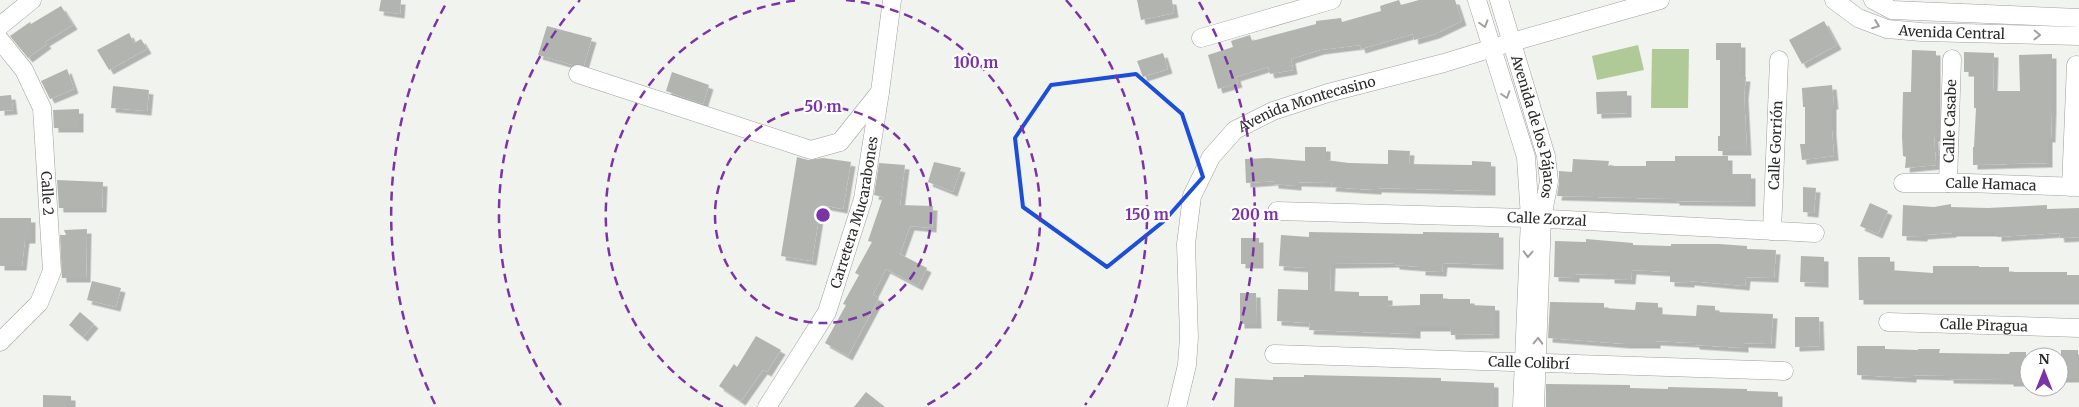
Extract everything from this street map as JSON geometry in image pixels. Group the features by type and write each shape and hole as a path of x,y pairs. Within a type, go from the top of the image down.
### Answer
{"street":[{"path":"0,26 32,0"},
{"name":"Carretera Mucarabones","path":"767,407 827,312 863,199 892,0"},
{"path":"1201,38 1332,0"},
{"name":"Avenida de los Pájaros","path":"1477,0 1526,157 1536,218 1530,363 1522,407"},
{"name":"Avenida de los Pájaros","path":"1499,0 1546,156 1549,181 1536,218"},
{"name":"Avenida Montecasino","path":"1177,407 1187,365 1189,337 1186,244 1192,196 1211,157 1235,130 1273,111 1328,92 1444,63 1660,0"},
{"name":"Avenida Central","path":"1834,0 1858,18 1887,29 2079,36"},
{"name":"Avenida Central","path":"1873,0 1892,10 2079,18"},
{"path":"1964,14 1964,33"},
{"path":"2005,16 2005,34"},
{"name":"Calle 2","path":"0,40 24,70 42,108 52,271 39,303 0,342"},
{"name":"Calle Casabe","path":"1948,184 1952,59"},
{"name":"Calle Gorrión","path":"1772,231 1780,60"},
{"path":"2075,187 2076,64"},
{"path":"578,74 810,150 840,142 880,92"},
{"name":"Calle Hamaca","path":"1903,183 1948,184 1968,182 2075,187"},
{"name":"Calle Zorzal","path":"1277,211 1536,218 1815,233"},
{"name":"Calle Piragua","path":"1888,322 2079,328"},
{"name":"Calle Colibrí","path":"1274,354 1784,371"},
{"name":"Avenida de los Pájaros","path":"1530,363 1535,407"}],"highlighted area":[{"path":"1136,74 1182,114 1203,177 1164,221 1107,267 1023,207 1015,138 1051,85"}],"green space":[{"path":"1638,45 1644,70 1597,80 1592,56"},
{"path":"1652,49 1689,49 1688,108 1651,108"}],"building":[{"path":"381,0 401,0 400,14 379,11"},
{"path":"1137,0 1172,0 1174,13 1141,20"},
{"path":"1399,0 1401,5 1419,0 1455,0 1462,21 1435,34 1414,40 1413,34 1361,49 1360,45 1320,50 1291,59 1293,70 1270,74 1268,67 1236,77 1238,83 1218,89 1208,55 1233,47 1231,41 1250,35 1252,41 1316,24 1316,21 1341,18 1342,22 1381,11 1380,6"},
{"path":"61,6 73,25 45,42 47,44 28,58 10,36 30,22 31,24"},
{"path":"1824,21 1837,45 1802,64 1789,40"},
{"path":"547,26 592,38 584,65 573,65 538,55"},
{"path":"129,33 134,43 141,39 147,49 109,70 97,50"},
{"path":"1716,43 1741,43 1741,77 1746,77 1744,95 1747,151 1718,151 1718,136 1720,136 1720,60 1716,60"},
{"path":"1912,50 1936,51 1936,137 1934,137 1936,165 1905,168 1906,157 1903,156 1902,136 1903,92 1911,92"},
{"path":"1964,52 1994,53 1993,91 2020,91 2019,55 2052,54 2051,138 2048,138 2048,163 1973,165 1976,108 1974,108 1974,72 1964,72"},
{"path":"1163,53 1168,69 1143,77 1137,61"},
{"path":"67,69 74,89 50,99 41,81"},
{"path":"672,72 709,85 703,104 666,91"},
{"path":"1832,85 1834,156 1802,160 1800,144 1805,144 1805,107 1803,107 1802,88"},
{"path":"113,86 149,90 147,111 111,108"},
{"path":"1627,91 1627,113 1597,114 1596,92"},
{"path":"11,95 13,110 0,111 0,96"},
{"path":"79,109 79,128 54,128 53,110"},
{"path":"1305,147 1326,147 1326,160 1349,163 1388,164 1388,150 1410,151 1409,164 1472,165 1472,161 1491,162 1491,191 1377,188 1377,190 1331,187 1332,183 1297,182 1297,186 1274,184 1274,181 1246,183 1245,159 1268,158 1305,161"},
{"path":"1675,156 1728,156 1728,174 1751,174 1751,202 1557,196 1559,171 1572,172 1573,159 1609,161 1608,166 1646,166 1646,161 1675,161"},
{"path":"797,157 808,160 823,158 851,162 843,209 821,205 812,261 781,256"},
{"path":"934,162 961,168 953,192 928,182"},
{"path":"879,163 905,165 900,205 933,206 932,228 910,226 900,254 927,268 918,286 886,269 873,295 879,298 848,356 825,343 846,305 843,304 859,275 855,273 872,242 868,241 883,197 874,195"},
{"path":"57,180 103,182 102,208 59,208"},
{"path":"1803,187 1816,188 1814,213 1803,212"},
{"path":"1870,203 1888,211 1878,234 1860,226"},
{"path":"1951,204 1951,207 1988,208 2047,205 2047,209 2079,208 2079,237 2060,238 2059,233 1997,237 1997,232 1952,232 1923,235 1923,237 1902,236 1903,205 1934,207"},
{"path":"0,218 31,218 31,239 25,239 22,266 0,266"},
{"path":"87,229 86,278 62,278 60,235 66,235 64,230"},
{"path":"1309,232 1499,233 1499,265 1443,263 1442,272 1421,271 1421,267 1395,265 1395,263 1331,264 1330,291 1359,292 1359,296 1388,296 1388,306 1420,305 1420,294 1443,294 1443,299 1470,299 1470,305 1495,306 1495,334 1451,335 1450,327 1416,327 1416,334 1309,330 1310,323 1277,321 1278,289 1308,290 1308,268 1279,266 1281,235 1309,237"},
{"path":"1241,238 1259,238 1259,264 1241,264"},
{"path":"1586,239 1633,243 1633,245 1719,244 1747,246 1747,249 1776,250 1774,278 1746,277 1745,286 1690,281 1690,283 1670,282 1670,272 1632,270 1631,280 1610,279 1610,275 1575,274 1575,278 1554,277 1555,241 1586,242"},
{"path":"1801,256 1824,257 1824,283 1800,282"},
{"path":"1858,257 1890,257 1890,270 1933,273 1933,266 1979,266 2009,267 2009,272 2067,272 2067,275 2079,275 2079,300 1859,300"},
{"path":"92,281 121,288 116,307 87,300"},
{"path":"1240,293 1256,293 1257,324 1240,324"},
{"path":"1550,302 1604,303 1604,308 1635,310 1636,302 1658,303 1658,314 1696,316 1697,305 1715,306 1715,312 1773,314 1771,344 1744,343 1744,348 1656,341 1656,344 1626,344 1548,338"},
{"path":"80,312 94,324 83,337 69,325"},
{"path":"1795,317 1819,317 1820,346 1795,347"},
{"path":"756,336 781,350 767,372 763,370 741,401 719,386 734,364 737,367"},
{"path":"1857,346 1885,346 1885,349 1940,349 1939,353 2009,354 2010,352 2019,352 2019,382 2009,382 2009,380 1949,379 1949,376 1912,375 1912,378 1857,375"},
{"path":"2069,350 2078,350 2078,378 2069,378"},
{"path":"1304,375 1441,378 1441,381 1494,383 1494,407 1234,407 1235,378 1273,380 1273,377 1304,377"},
{"path":"1546,384 1630,385 1630,388 1668,389 1668,387 1747,389 1747,391 1778,392 1778,407 1546,407"},
{"path":"866,392 885,407 854,407"},
{"path":"43,395 71,396 71,407 43,407"}]}
